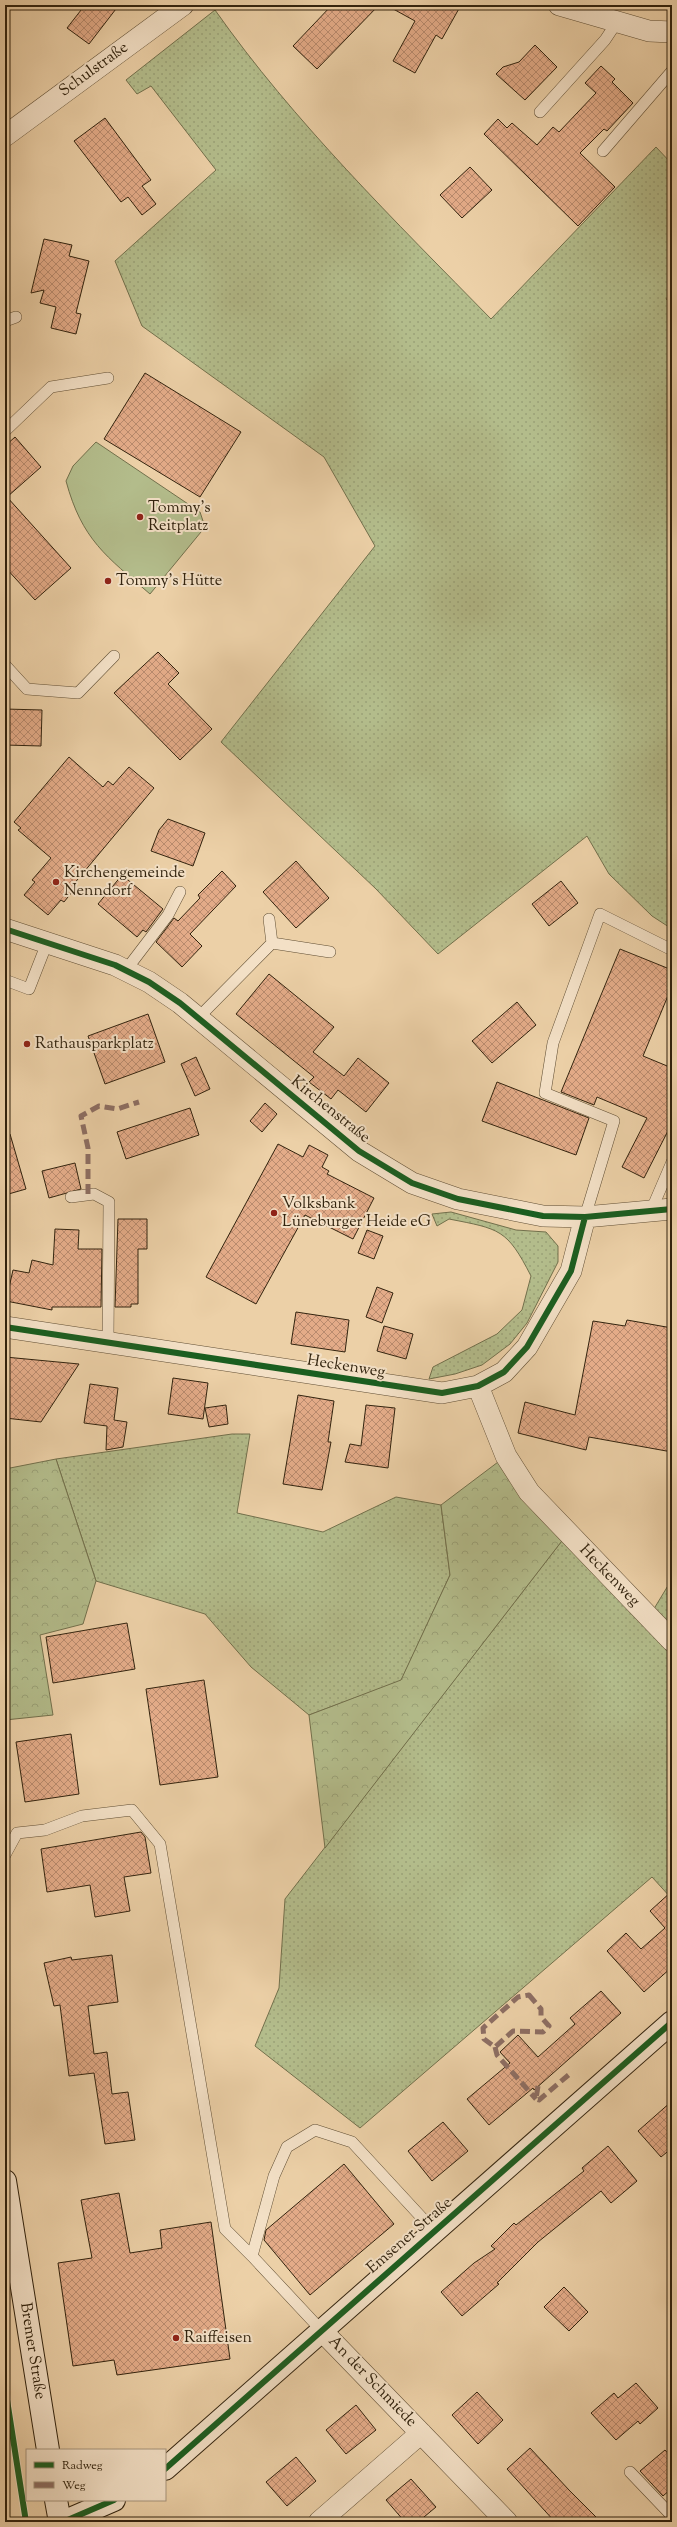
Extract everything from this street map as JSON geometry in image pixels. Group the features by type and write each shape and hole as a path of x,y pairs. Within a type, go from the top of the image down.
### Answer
{"street":[{"name":"Schulstraße","path":"5,136 183,5"},
{"path":"559,5 649,31 672,32"},
{"name":"Kirchenstraße","path":"5,929 126,970 149,982 198,1018 359,1151 412,1183 458,1199 508,1211 542,1216 585,1217 672,1209"},
{"name":"Heckenweg","path":"5,1327 413,1390 442,1393 478,1386 504,1372 527,1347 571,1271 585,1217"},
{"name":"Heckenweg","path":"478,1386 506,1456 529,1492 672,1641"},
{"name":"Emsener Straße","path":"166,2468 672,2022"},
{"name":"Bremer Straße","path":"5,2181 48,2449"},
{"name":"An der Schmiede","path":"322,2331 507,2522"},
{"name":"An der Schmiede","path":"319,2522 421,2433"},
{"path":"56,2501 60,2522"},
{"path":"64,2522 112,2501"}],"lane":[{"path":"540,112 605,40 617,22"},
{"path":"603,150 672,71"},
{"path":"5,321 16,317"},
{"path":"5,431 51,387 108,378"},
{"path":"5,665 27,689 78,693 114,656"},
{"path":"126,970 168,915 180,892"},
{"path":"585,1217 614,1121 545,1093 552,1043 600,914 672,950"},
{"path":"269,918 272,943"},
{"path":"5,980 29,989 47,943"},
{"path":"272,943 330,952"},
{"path":"198,1018 272,943"},
{"path":"651,1211 672,1162"},
{"path":"71,1197 94,1194 109,1202 108,1343"},
{"path":"5,1855 17,1833 45,1830 82,1816 132,1810 160,1844 225,2229 322,2331"},
{"path":"252,2256 274,2176 287,2147 315,2130 352,2142 435,2232"},
{"path":"630,2472 672,2516"}],"green space":[{"path":"215,10 245,51 312,131 382,208 491,319 656,147 672,164 672,291 666,299 672,304 672,929 652,916 609,874 587,836 438,954 376,889 221,742 375,546 324,457 142,326 115,261 216,170 151,86 137,94 126,80"},
{"name":"Tommy's Reitplatz","path":"96,442 200,512 203,521 201,532 150,594 108,557 88,533 72,501 66,481 73,466"},
{"path":"451,1212 516,1230 546,1232 558,1246 558,1262 527,1323 510,1344 482,1365 455,1374 429,1379 433,1367 497,1334 522,1310 531,1276 523,1260 508,1240 491,1229 449,1219 437,1226 432,1214"},
{"path":"232,1434 250,1434 237,1513 323,1532 396,1497 441,1505 450,1575 401,1681 309,1715 251,1667 205,1614 96,1581 56,1459"},
{"path":"506,1456 568,1533 325,1848 309,1715 401,1680 450,1575 441,1505"},
{"path":"56,1459 96,1581 83,1624 40,1635 53,1715 5,1720 5,1469"},
{"path":"568,1533 649,1617 672,1579 672,1899 652,1877 360,2128 255,2046 279,1988 285,1899"}],"building":[{"path":"85,5 119,5 89,44 67,28"},
{"path":"332,5 379,5 317,69 293,46"},
{"path":"386,5 461,5 442,39 436,35 415,73 393,61 415,21"},
{"path":"535,45 557,67 525,100 496,74 503,67 519,62"},
{"path":"601,66 615,79 612,82 633,103 607,131 604,129 580,153 615,187 578,226 484,134 498,119 507,128 512,123 537,145 553,127 559,132 596,93 585,83"},
{"path":"105,118 151,180 142,186 156,204 142,215 128,197 121,202 74,141"},
{"path":"470,167 492,190 462,218 440,195"},
{"path":"44,239 72,245 69,256 89,261 76,313 81,314 76,334 51,328 56,307 40,303 44,290 31,293"},
{"path":"145,373 241,432 200,497 104,439"},
{"path":"15,437 41,467 7,497 71,568 35,600 5,567 5,446"},
{"path":"158,652 179,673 168,684 212,729 180,760 114,693"},
{"path":"5,709 42,710 41,746 5,745"},
{"path":"69,757 103,787 108,781 113,785 129,767 154,788 73,885 76,887 64,902 61,900 48,915 24,895 35,882 32,880 51,858 18,830 21,828 14,822"},
{"path":"168,819 205,833 193,866 151,851 159,830"},
{"path":"296,861 329,898 296,928 263,892"},
{"path":"222,871 236,886 190,934 202,946 182,967 156,942 174,918 178,921 200,898 198,895"},
{"path":"122,875 163,909 146,932 143,930 137,937 98,904"},
{"path":"561,881 578,903 549,926 532,904"},
{"path":"620,949 672,970 672,986 643,1056 672,1068 672,1123 644,1178 622,1167 647,1118 597,1097 594,1105 561,1092"},
{"path":"269,974 334,1027 313,1052 344,1076 358,1058 389,1083 366,1112 338,1090 331,1099 309,1082 314,1077 236,1014"},
{"path":"517,1002 536,1025 492,1063 472,1041"},
{"path":"148,1014 165,1062 105,1084 88,1036"},
{"path":"196,1057 210,1089 195,1096 181,1064"},
{"path":"497,1082 589,1118 576,1155 482,1121"},
{"path":"265,1103 277,1114 262,1132 250,1121"},
{"path":"190,1108 199,1135 126,1159 117,1132"},
{"path":"10,1134 26,1189 5,1195 5,1135"},
{"path":"278,1144 303,1157 309,1145 328,1155 322,1167 329,1171 327,1174 374,1198 353,1239 305,1215 256,1304 206,1277"},
{"path":"75,1163 81,1189 49,1198 42,1171"},
{"path":"118,1219 147,1219 147,1249 138,1249 138,1304 131,1304 131,1307 115,1307"},
{"path":"55,1229 79,1230 78,1249 102,1249 101,1307 52,1307 52,1310 6,1301 13,1270 29,1273 32,1260 53,1265"},
{"path":"367,1230 383,1236 374,1259 358,1253"},
{"path":"377,1287 393,1293 382,1323 366,1317"},
{"path":"296,1312 349,1320 345,1352 291,1344"},
{"path":"627,1320 672,1328 672,1452 589,1437 586,1450 518,1433 525,1402 575,1415 593,1321 625,1326"},
{"path":"384,1326 413,1334 406,1359 377,1351"},
{"path":"5,1357 79,1364 41,1422 5,1418"},
{"path":"173,1378 208,1383 203,1419 168,1414"},
{"path":"90,1384 118,1388 114,1420 127,1422 123,1447 106,1450 107,1426 84,1423"},
{"path":"298,1395 334,1401 328,1442 331,1442 322,1490 283,1484"},
{"path":"226,1405 228,1424 209,1427 205,1408"},
{"path":"366,1405 395,1408 388,1468 345,1462 350,1444 361,1446"},
{"path":"127,1623 135,1669 53,1683 46,1637"},
{"path":"204,1680 218,1777 160,1785 146,1689"},
{"path":"71,1734 79,1794 25,1802 16,1742"},
{"path":"141,1832 145,1837 151,1873 124,1877 130,1911 95,1917 90,1885 47,1892 41,1849"},
{"path":"672,1891 672,1967 644,1992 607,1951 626,1933 641,1949 665,1928 650,1911"},
{"path":"112,1955 118,2002 88,2006 94,2054 107,2052 112,2094 128,2092 135,2140 105,2144 94,2073 69,2076 60,2005 54,2006 44,1963 71,1957 72,1960"},
{"path":"601,1991 621,2013 534,2090 533,2088 489,2125 467,2099 510,2063 500,2052 518,2035 538,2057 575,2024 570,2018"},
{"path":"672,2101 672,2148 661,2157 638,2131"},
{"path":"443,2122 468,2151 432,2181 408,2151"},
{"path":"608,2146 637,2181 611,2203 601,2191 538,2242 497,2283 499,2284 462,2316 441,2292 474,2263 495,2249 491,2246 514,2223 516,2225 584,2171 582,2168"},
{"path":"344,2164 394,2224 310,2295 264,2240 266,2230"},
{"path":"119,2193 130,2253 162,2248 160,2230 211,2222 230,2359 117,2375 114,2360 73,2366 58,2263 92,2258 81,2200"},
{"path":"564,2287 588,2312 569,2331 544,2307"},
{"path":"636,2383 658,2408 640,2424 638,2421 616,2440 591,2413 614,2393 618,2398"},
{"path":"477,2392 503,2420 478,2444 452,2415"},
{"path":"356,2405 376,2430 346,2454 326,2430"},
{"path":"530,2448 601,2522 555,2522 507,2469"},
{"path":"665,2450 672,2458 672,2488 663,2496 640,2471"},
{"path":"296,2457 316,2481 287,2506 266,2482"},
{"path":"411,2479 436,2507 418,2522 405,2522 386,2500"}],"marked path":[{"path":"88,1194 88,1148 81,1116 99,1106 117,1109 139,1102"},
{"path":"529,1995 541,2009 541,2017 549,2026 543,2032 513,2031 495,2047 484,2039 483,2028 518,1997 529,1995"},
{"path":"495,2047 497,2055 536,2099"},
{"path":"538,2086 536,2099 539,2100 572,2072"}],"cycle path":[{"path":"5,929 115,965 149,982 180,1003 359,1151 412,1183 458,1199 543,1216 585,1217 672,1209"},
{"path":"5,1327 442,1393 478,1386 504,1372 527,1347 571,1271 585,1217"},
{"path":"166,2468 672,2022"},
{"path":"5,2387 26,2522"},
{"path":"63,2522 112,2501"}],"place":[{"name":"Tommy's Reitplatz","path":"140,517"},
{"name":"Tommy's Hütte","path":"108,581"},
{"name":"Kirchengemeinde Nenndorf","path":"56,882"},
{"name":"Rathausparkplatz","path":"27,1044"},
{"name":"Volksbank Lüneburger Heide eG","path":"274,1213"},
{"name":"Raiffeisen","path":"176,2338"}]}
